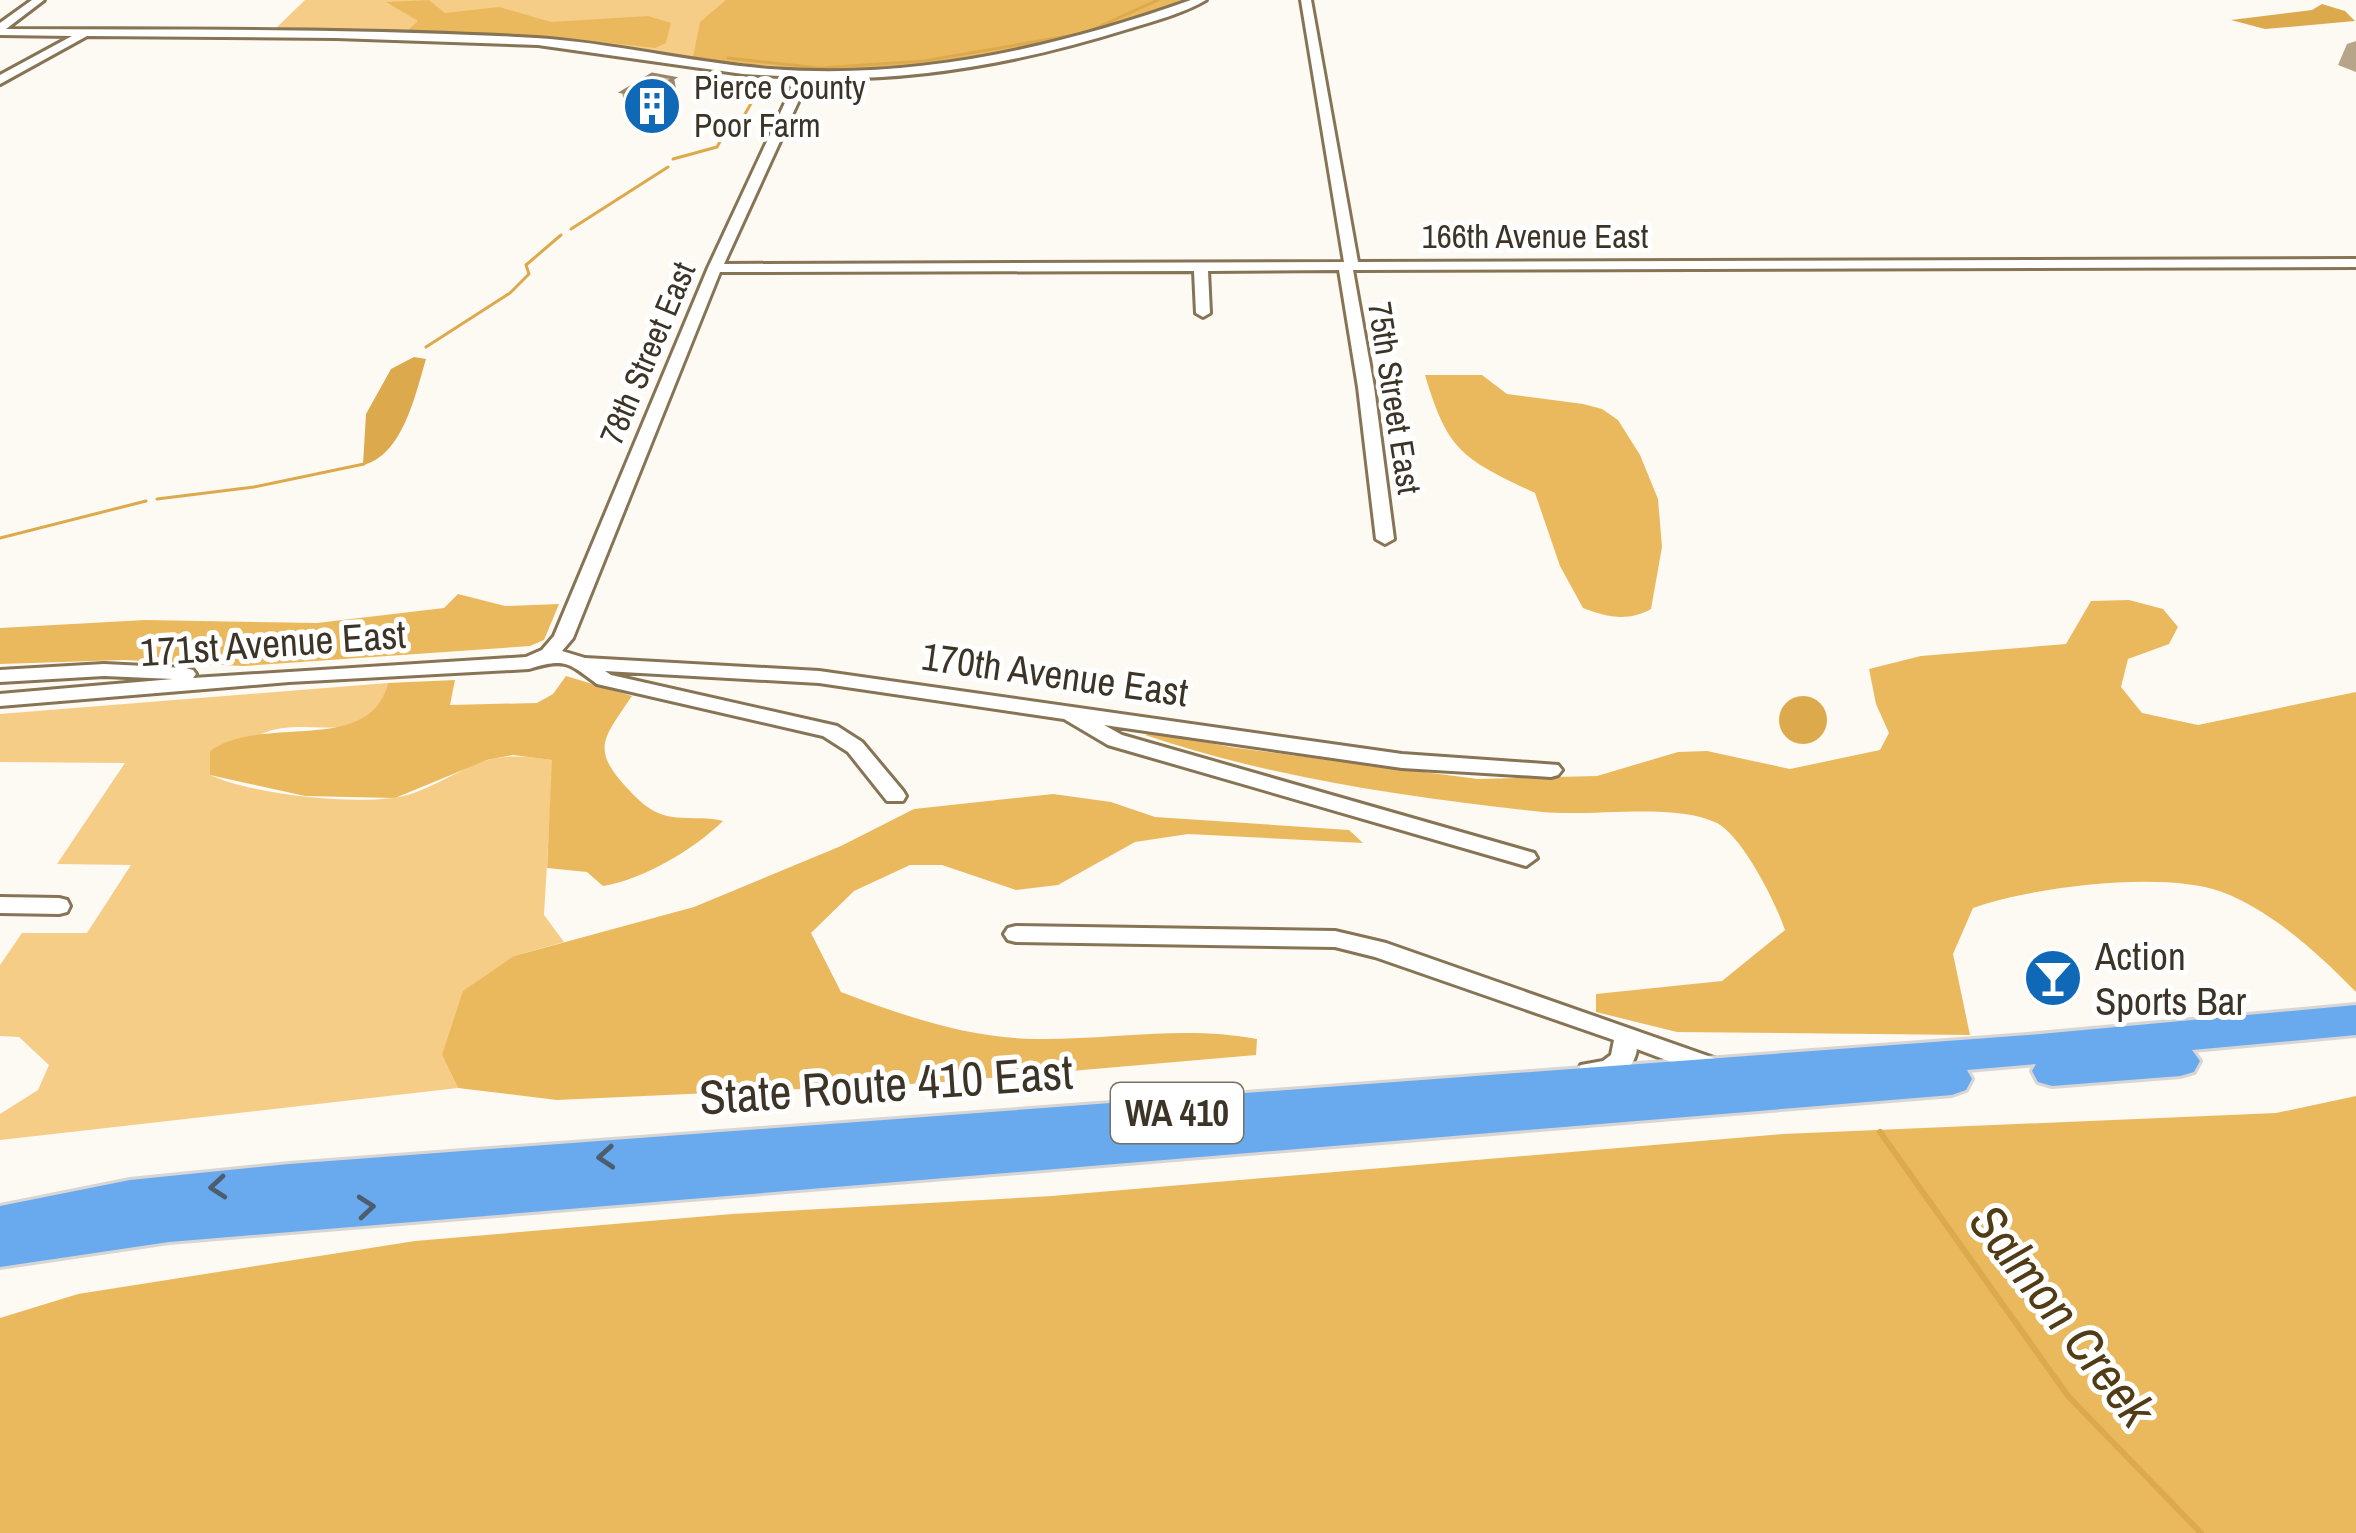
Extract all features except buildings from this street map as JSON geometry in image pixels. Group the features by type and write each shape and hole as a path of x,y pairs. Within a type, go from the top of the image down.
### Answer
{"highway":[{"name":"State Route 410 East","path":"0,1224 130,1198 222,1187 2356,1020"},
{"name":"State Route 410 East","path":"0,1249 238,1218 2356,1043"}],"street":[{"path":"0,30 39,0"},
{"path":"0,30 551,43 804,75 913,69 1051,48 1105,36 1201,0"},
{"name":"75th Street East","path":"1306,0 1385,539"},
{"path":"0,80 89,33"},
{"name":"78th Street East","path":"549,654 563,638 715,268 804,75"},
{"name":"166th Avenue East","path":"715,268 2356,263"},
{"path":"1201,267 1203,314"},
{"name":"170th Avenue East","path":"549,654 584,664 800,675 1402,761 1551,770"},
{"name":"171st Avenue East","path":"0,700 529,663 549,654"},
{"path":"584,664 604,680 830,731 855,747 895,796"},
{"path":"0,676 150,671 234,681"},
{"path":"1066,711 1115,740 1526,858"},
{"path":"0,905 59,906"},
{"path":"1016,934 1181,933 1354,942 1725,1072"},
{"path":"1510,1088 1544,1076 1609,1070 1623,1060 1627,1035"}],"shaded area":[{"path":"305,0 1191,0 1069,43 850,71 744,67 571,40 272,32"},
{"path":"429,0 445,13 499,7 551,22 648,16 671,23 666,43 655,48 565,38 414,34 408,30 418,21 386,2"},
{"path":"726,0 1191,0 1038,49 940,64 841,68 693,57 700,22"},
{"path":"2322,4 2345,11 2355,21 2265,29 2231,20 2312,10"},
{"path":"414,357 426,359 406,421 388,449 363,465 366,414 391,369"},
{"path":"1425,375 1482,375 1507,394 1583,404 1618,420 1640,455 1658,499 1662,547 1651,609 1617,617 1583,608 1560,566 1535,493 1462,451 1442,422"},
{"path":"458,594 505,606 559,604 544,640 530,646 244,666 124,660 0,664 0,628 145,620 317,623 444,608"},
{"path":"2129,600 2163,609 2178,627 2169,644 2128,659 2121,687 2142,713 2198,725 2356,692 2356,992 2276,922 2222,892 2167,882 2098,884 1973,908 1953,954 1970,1035 1677,1032 1596,1012 1596,994 1722,981 1785,930 1748,856 1717,823 1679,813 1543,812 1392,793 1292,775 1145,735 1155,732 1230,747 1478,779 1597,776 1678,752 1707,751 1790,769 1880,750 1889,733 1876,704 1869,669 1921,656 2066,644 2091,601"},
{"path":"566,676 632,696 608,734 605,754 637,799 667,816 723,821 667,862 603,886 587,872 547,868 552,760 513,755 487,760 395,798 305,796 210,775 210,751 232,740 360,720 377,706 388,683 455,680 450,705 537,703 553,694"},
{"path":"388,683 379,705 367,718 352,725 262,734 210,775 275,793 373,800 417,792 496,758 553,760 544,915 564,942 514,956 442,1055 458,1088 0,1140 0,1114 38,1090 49,1065 19,1037 0,1036 0,965 22,933 87,933 131,865 57,864 125,763 0,762 0,714"},
{"path":"1803,696 1820,703 1827,720 1820,737 1803,744 1786,737 1779,720 1786,703"},
{"path":"1053,794 1111,802 1155,817 1349,830 1363,843 1188,834 1135,842 1058,885 1016,890 942,865 910,865 854,891 811,933 841,992 912,1017 985,1035 1036,1039 1230,1035 1257,1039 1256,1055 931,1083 557,1100 458,1088 442,1055 463,991 514,956 694,907 841,846 914,809"},
{"path":"2356,1096 2356,1533 0,1533 0,1318 78,1294 415,1241 732,1214 1052,1196 1783,1134 2276,1113"}],"waterway":[{"path":"728,58 820,68 924,61 1085,33 1158,0"},
{"path":"710,72 704,81 718,88 770,86 753,100 741,121"},
{"path":"673,159 717,147 727,129"},
{"path":"571,229 668,167"},
{"path":"426,347 510,293 529,274 526,265 561,235"},
{"path":"157,499 254,487 364,464"},
{"path":"0,538 146,501"},
{"name":"Salmon Creek","path":"1880,1132 2068,1396 2201,1533"}],"place":[{"name":"Pierce County Poor Farm","path":"652,106"},
{"name":"Action Sports Bar","path":"2053,978"}]}
